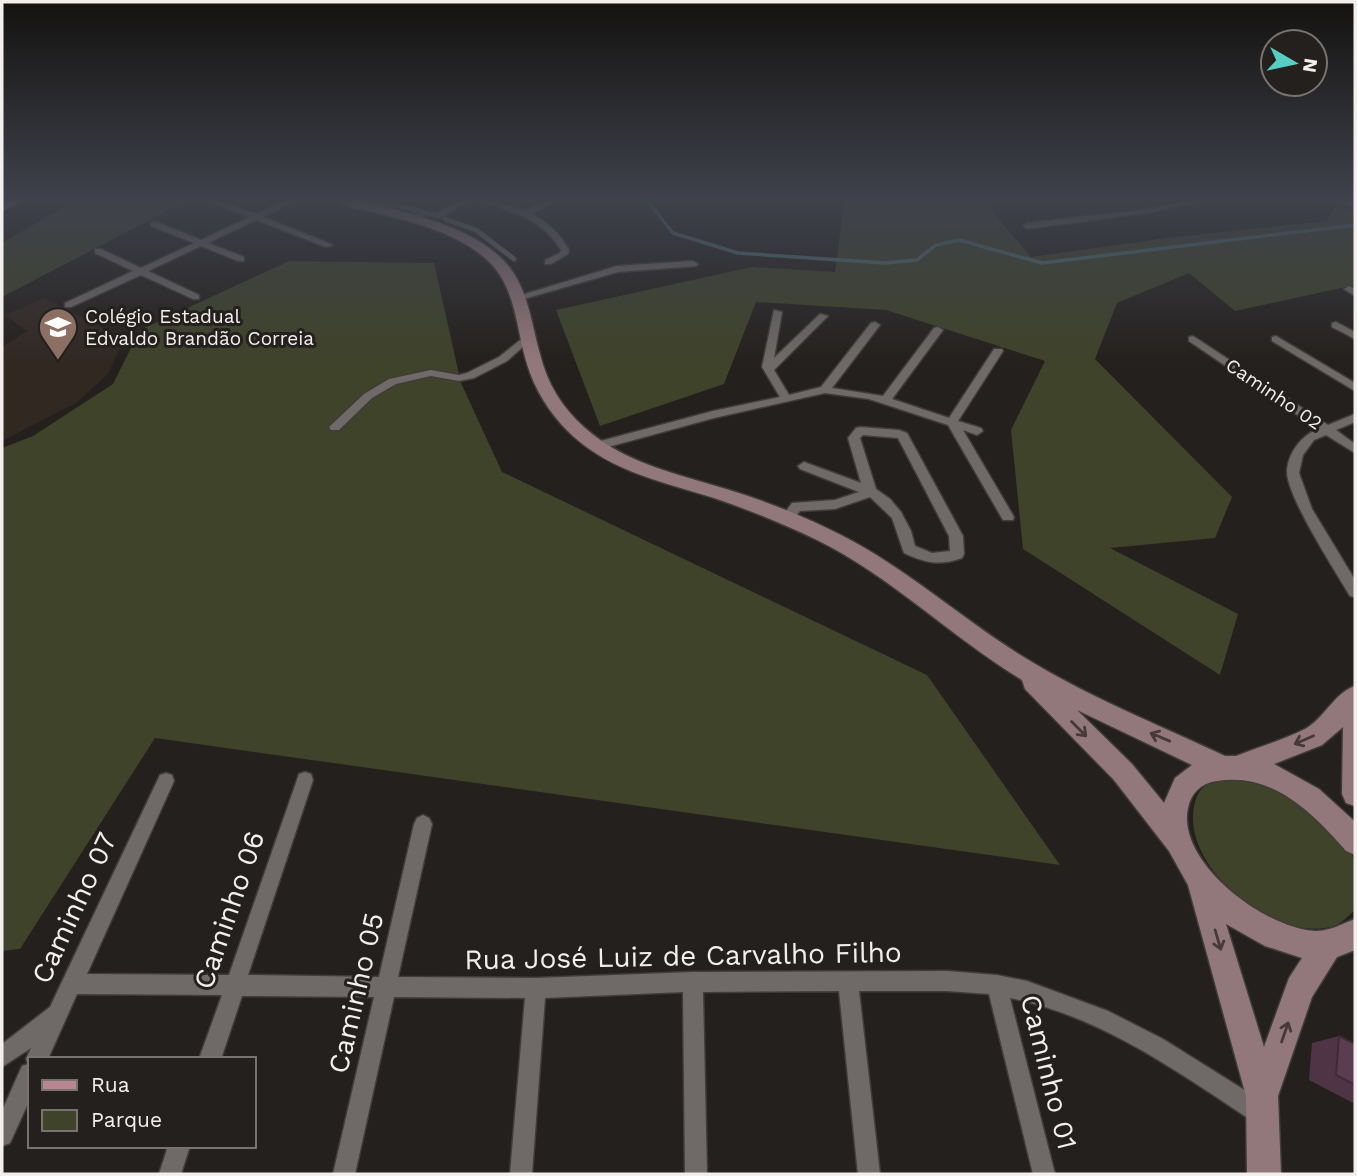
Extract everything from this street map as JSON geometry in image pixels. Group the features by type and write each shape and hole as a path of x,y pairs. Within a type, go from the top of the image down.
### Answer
{"main road":[{"path":"486,253 514,283 537,371 550,397 563,417 597,446 641,468 804,525 874,562 1014,663 1108,716 1229,767 1273,776 1309,795 1341,824 1355,842"},
{"path":"1014,663 1123,772 1178,841 1197,876 1212,918 1262,1105 1264,1174"},
{"path":"1178,841 1174,813 1181,789 1197,774 1229,767 1313,737 1326,728 1355,696"},
{"path":"1355,722 1355,794"},
{"path":"1197,876 1217,899 1243,920 1262,930 1301,944 1345,943"},
{"path":"1262,1105 1300,989 1345,943"}],"street":[{"path":"102,253 196,297"},
{"path":"68,305 180,253"},
{"path":"226,253 241,259"},
{"path":"548,262 564,253"},
{"path":"520,298 617,269 694,264"},
{"path":"777,312 768,353 768,370 786,398"},
{"path":"768,370 823,316"},
{"path":"825,390 875,325"},
{"path":"1336,325 1355,337"},
{"path":"886,400 938,330"},
{"path":"335,427 368,396 393,381 431,373 459,378 470,376 503,359 529,336"},
{"name":"Caminho 02","path":"1193,339 1355,449"},
{"path":"1276,339 1355,388"},
{"path":"952,422 998,351"},
{"path":"597,446 825,390 853,392 886,400 977,431"},
{"path":"1355,418 1310,437 1301,447 1293,473 1306,509 1355,592"},
{"path":"952,422 1008,517"},
{"path":"804,466 870,491 896,513 905,531 909,549 927,559 937,560 957,554 956,536 903,436 860,431 854,438 870,491"},
{"path":"786,519 797,506 829,508 852,502 870,491"},
{"name":"Caminho 06","path":"211,1057 305,780"},
{"name":"Caminho 07","path":"38,1057 166,781"},
{"name":"Caminho 05","path":"344,1174 423,824"},
{"name":"Rua José Luiz de Carvalho Filho","path":"72,984 536,988 694,982 947,981 997,985 1027,991 1101,1018 1262,1105"},
{"path":"694,982 696,1174"},
{"path":"848,983 869,1174"},
{"name":"Caminho 01","path":"997,985 1044,1174"},
{"path":"522,1174 536,988"},
{"path":"2,1056 33,1035 60,1010"},
{"path":"2,1135 28,1078"},
{"path":"170,1174 178,1148"}],"lane":[{"path":"507,253 514,258"}],"shaded area":[{"name":"Colégio Estadual Edvaldo Brandão Correia","path":"44,298 124,339 108,374 76,403 2,441 2,347 27,331 5,315"}],"green space":[{"path":"2,253 87,253 2,297"},
{"path":"837,253 1028,253 1031,257 1060,253 1355,253 1355,285 1235,311 1189,273 1117,303 1095,359 1232,497 1215,538 1110,548 1238,614 1220,675 1023,549 1011,430 1045,361 886,310 756,302 724,384 600,426 556,310 752,267 835,272"},
{"path":"289,261 434,263 461,383 502,472 927,675 1060,865 155,738 20,949 2,951 2,448 33,436 113,384 140,330"},
{"path":"1225,777 1281,786 1336,827 1355,860 1355,910 1334,926 1312,929 1265,915 1223,883 1208,863 1197,841 1193,820 1199,793 1207,785"}],"building":[{"path":"1339,1036 1355,1044 1355,1085 1336,1075"}],"waterway":[{"path":"738,253 885,263 917,260 926,253"},
{"path":"1005,253 1042,263 1125,253"}],"place":[{"name":"Colégio Estadual Edvaldo Brandão Correia","path":"58,361"}]}
